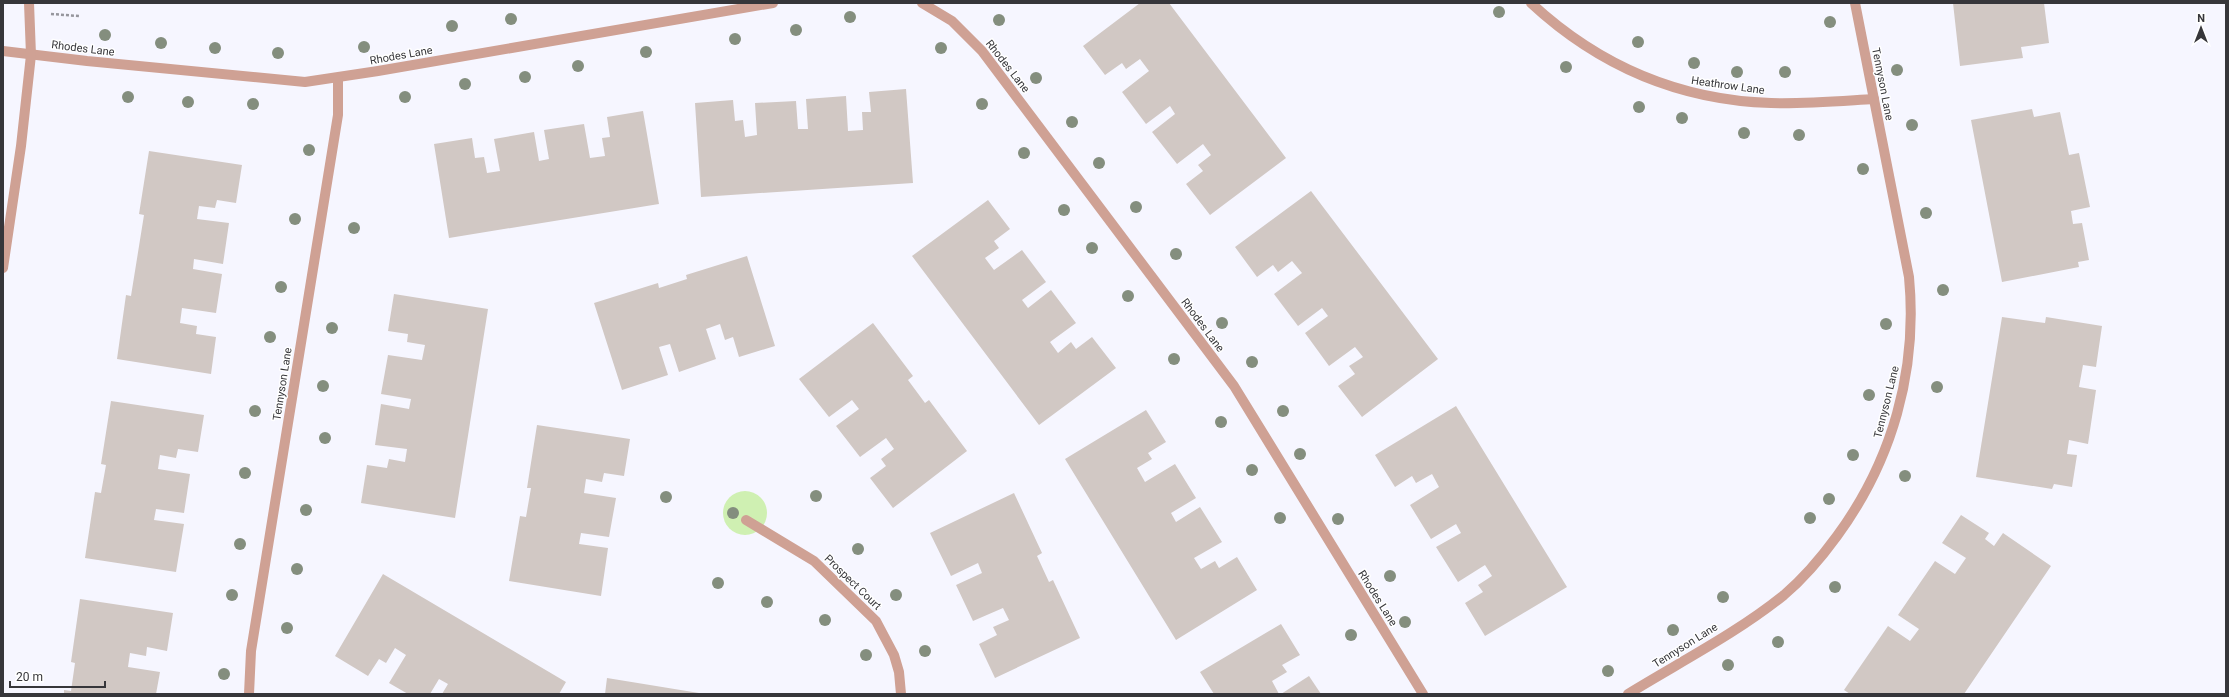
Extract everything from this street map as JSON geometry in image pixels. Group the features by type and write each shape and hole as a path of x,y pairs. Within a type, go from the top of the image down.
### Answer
{"street":[{"name":"Rhodes Lane","path":"3,51 262,79 305,82 338,78 773,3"},
{"name":"Rhodes Lane","path":"922,3 952,21 982,51 1234,386 1423,694"},
{"name":"Heathrow Lane","path":"1531,3 1570,36 1595,53 1636,74 1677,89 1706,96 1771,103 1874,99"},
{"name":"Tennyson Lane","path":"1628,694 1758,614 1785,594 1809,571 1827,550 1860,501 1886,449 1895,426 1908,370 1911,298 1906,254 1855,3"},
{"path":"3,268 21,146 31,54 29,8"},
{"name":"Tennyson Lane","path":"249,694 251,651 338,115 338,78"},
{"name":"Prospect Court","path":"746,520 814,561 876,621 894,655 899,672 901,694"}],"path":[{"path":"29,8 79,16"}],"green space":[{"path":"741,491 749,491 754,492 761,497 766,504 766,522 761,529 754,534 741,535 733,532 726,525 723,517 723,509 726,501 733,494"}],"building":[{"path":"1140,3 1169,3 1286,158 1210,215 1186,184 1203,171 1198,165 1211,155 1203,144 1177,164 1152,132 1175,114 1170,106 1146,124 1122,92 1149,71 1140,59 1126,69 1122,63 1105,75 1083,46"},
{"path":"1953,3 2044,3 2049,43 2021,47 2023,58 1960,66"},
{"path":"906,89 913,183 701,197 695,103 733,100 735,121 743,120 745,137 757,135 755,103 796,101 798,129 808,129 806,99 846,96 848,131 863,130 862,112 871,112 869,92"},
{"path":"2032,109 2034,117 2060,112 2069,155 2079,153 2090,207 2071,211 2073,224 2082,223 2089,260 2078,262 2079,267 2002,282 1971,120"},
{"path":"643,111 659,204 449,238 434,144 472,138 475,158 484,157 487,173 500,171 494,139 534,132 539,161 549,159 544,130 584,124 590,158 605,156 602,138 610,137 607,117"},
{"path":"149,151 242,165 236,203 217,200 215,208 199,206 197,219 229,223 223,264 194,259 193,269 222,274 216,313 182,308 180,323 197,326 196,334 216,337 211,374 117,359 126,295 131,296 144,215 139,214"},
{"path":"1311,191 1438,359 1362,417 1338,386 1355,374 1349,366 1363,357 1355,347 1329,366 1305,333 1328,316 1322,308 1298,326 1274,294 1302,273 1292,261 1278,272 1273,265 1257,277 1235,247"},
{"path":"988,200 1010,229 994,241 999,248 985,258 994,270 1022,250 1046,282 1022,300 1028,308 1051,290 1076,323 1050,342 1058,353 1071,342 1076,349 1092,337 1116,368 1039,425 912,256"},
{"path":"747,256 775,346 739,357 733,337 725,340 720,324 706,329 716,359 679,372 670,344 659,347 668,375 622,390 594,303 658,283 659,288 687,279 686,275"},
{"path":"394,294 488,309 455,518 361,503 367,465 387,468 389,459 405,462 407,449 375,445 381,404 409,409 411,399 381,394 388,355 422,360 425,345 407,342 408,334 388,331"},
{"path":"2002,317 2045,323 2046,317 2102,326 2096,367 2083,365 2079,387 2096,390 2088,444 2069,440 2067,454 2077,455 2072,487 2054,484 2052,489 1976,477"},
{"path":"873,323 913,376 908,380 925,403 929,400 967,451 893,508 870,478 886,466 881,459 894,449 886,438 860,457 836,426 859,409 852,400 829,417 799,379"},
{"path":"111,401 204,415 198,452 178,449 176,458 160,455 158,469 190,474 184,513 156,509 154,520 184,524 176,572 85,558 95,492 101,493 106,465 101,464"},
{"path":"1456,406 1567,587 1485,636 1465,603 1483,592 1478,585 1492,576 1485,565 1458,582 1436,547 1461,533 1456,524 1431,539 1410,505 1439,487 1432,474 1416,483 1412,476 1395,487 1375,455"},
{"path":"1146,410 1166,442 1148,453 1152,459 1137,468 1145,482 1175,464 1196,498 1171,513 1176,522 1200,507 1222,542 1194,558 1201,569 1215,561 1219,568 1237,557 1257,590 1176,640 1065,459"},
{"path":"537,425 630,439 624,476 604,473 602,482 586,479 584,493 616,498 609,537 581,533 579,544 608,548 601,596 509,581 520,516 526,517 531,488 527,488"},
{"path":"1014,493 1042,553 1037,556 1049,582 1053,580 1080,638 995,678 979,644 997,635 993,627 1009,620 1003,608 973,621 956,585 982,573 978,563 951,576 930,533"},
{"path":"1961,515 1989,533 1985,539 1994,546 2003,533 2051,566 1964,694 1850,694 1844,690 1888,626 1910,641 1919,629 1898,615 1935,561 1955,574 1966,558 1942,543"},
{"path":"383,574 566,682 559,694 442,694 448,684 439,679 430,694 408,694 389,683 406,655 395,648 386,663 379,659 368,676 335,656"},
{"path":"80,599 173,613 167,651 147,647 146,656 130,653 128,667 160,672 156,694 64,694 64,690 71,691 75,663 71,662"},
{"path":"1281,624 1300,655 1282,665 1287,672 1272,681 1279,694 1214,694 1200,672"},
{"path":"1309,676 1321,694 1281,694"},
{"path":"607,678 699,693 699,694 605,694"}]}
